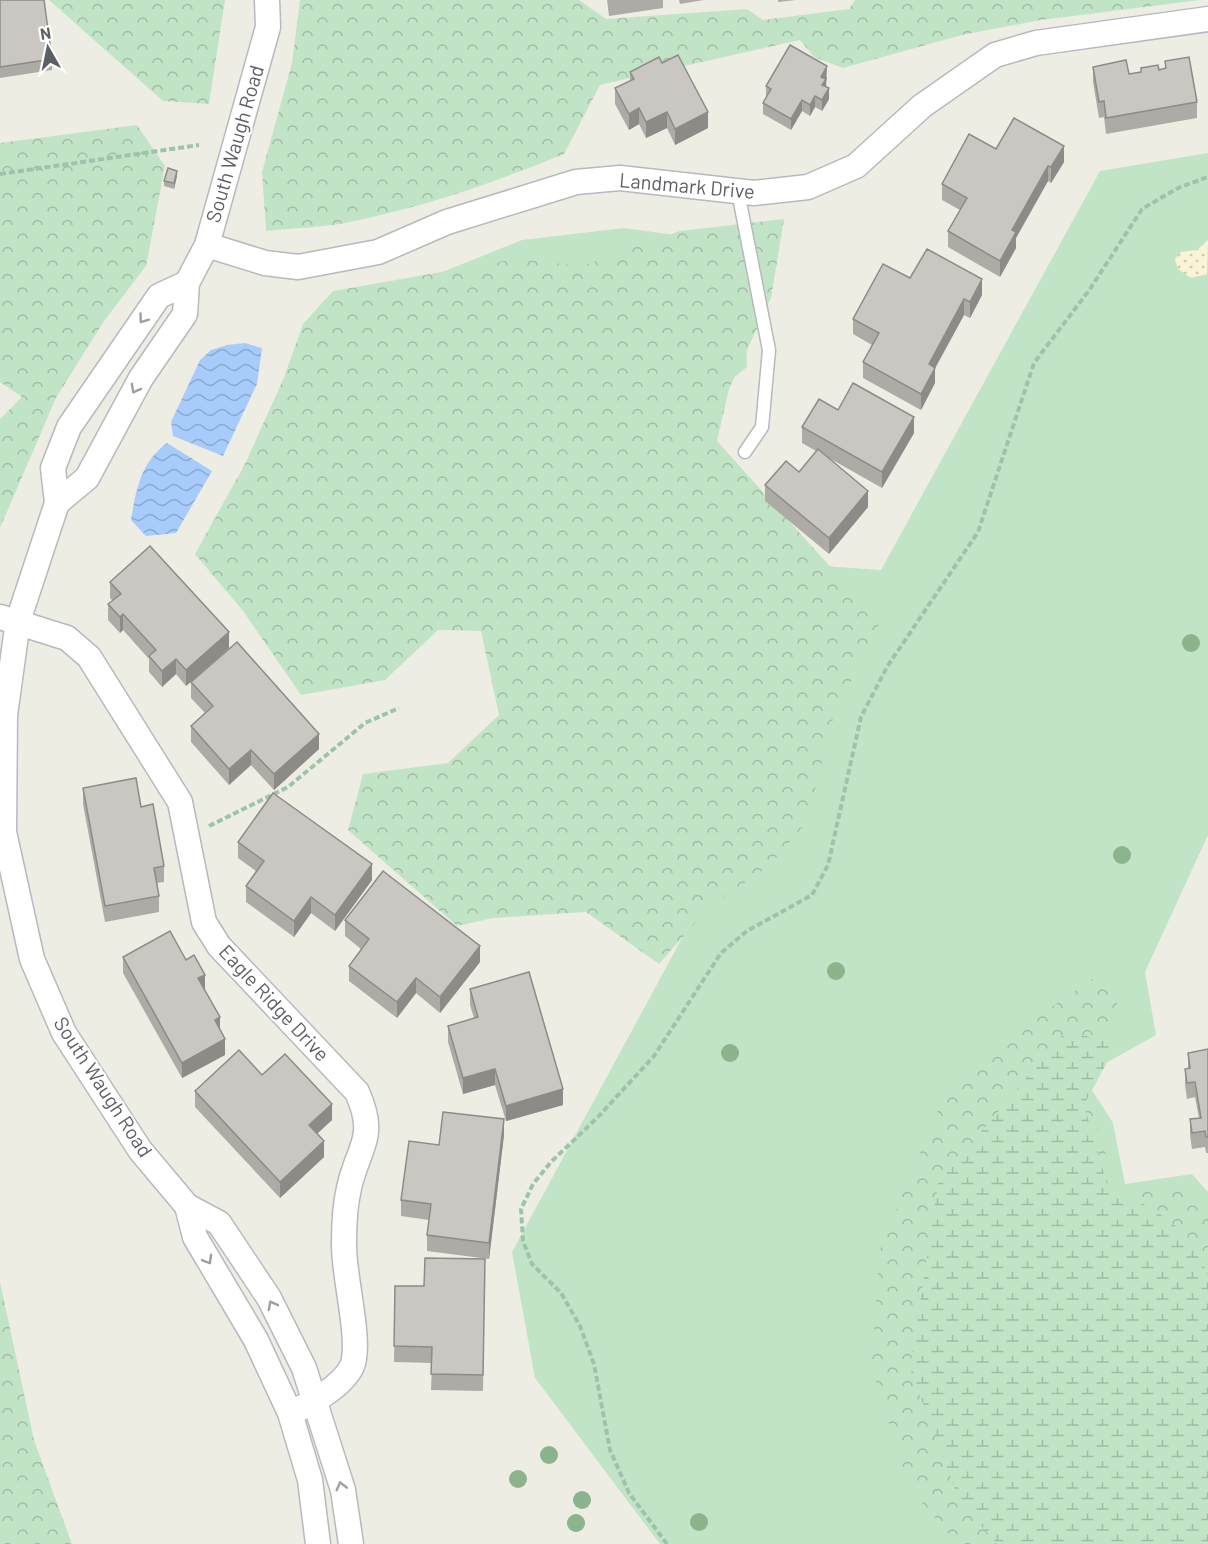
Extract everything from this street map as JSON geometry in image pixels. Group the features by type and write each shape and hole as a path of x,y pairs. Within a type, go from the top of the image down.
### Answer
{"street":[{"name":"South Waugh Road","path":"267,0 268,27 207,245 187,283 185,314 141,378 87,478 57,503 9,619 4,832 32,959 70,1043 140,1150 187,1206 219,1223 269,1298 304,1368 343,1490 351,1544"},
{"name":"Landmark Drive","path":"207,245 265,263 298,267 378,252 447,222 576,182 620,178 754,193 808,187 856,166 922,106 995,55 1036,43 1208,19"},
{"name":"South Waugh Road","path":"57,503 53,468 69,427 159,296 187,283"},
{"name":"Eagle Ridge Drive","path":"9,619 67,638 89,657 180,802 204,922 219,946 357,1092 366,1111 368,1135 349,1188 344,1245 357,1350 351,1369 316,1401 290,1413"},
{"name":"South Waugh Road","path":"187,1206 195,1237 256,1340 290,1413 310,1480 318,1544"}],"lane":[{"path":"738,192 769,350 762,427 745,452"}],"path":[{"path":"0,174 199,145"},
{"path":"667,1544 629,1493 610,1450 594,1364 580,1326 561,1293 532,1264 523,1241 521,1209 533,1184 551,1162 597,1118 654,1056 721,953 747,931 812,894 828,865 861,717 887,667 978,532 1034,363 1090,289 1142,209 1180,187 1208,177"},
{"path":"186,834 244,810 288,787 365,723 399,708"}],"green space":[{"path":"49,0 225,0 209,104 163,101"},
{"path":"300,0 579,0 606,19 747,9 763,20 849,9 855,0 1200,0 1041,20 962,35 843,68 814,57 800,40 600,85 564,154 481,185 397,211 340,224 266,231 262,172 292,63"},
{"path":"137,125 165,166 146,266 104,321 56,398 0,528 0,419 22,397 0,382 0,143"},
{"path":"1208,153 1208,835 1145,972 1156,1035 1106,1063 1090,1087 1113,1123 1125,1184 1192,1174 1208,1192 1208,1544 660,1544 535,1378 512,1252 806,709 348,310 522,240 624,228 719,241 744,272 747,367 675,425 810,565 881,570 1100,171"},
{"path":"784,219 771,298 729,389 717,441 880,622 833,719 807,822 768,867 710,906 659,964 586,912 493,918 457,926 348,830 363,774 448,763 499,715 481,631 438,630 385,680 301,695 243,611 195,554 245,464 283,380 303,324 333,291 516,259 582,266 680,231"},
{"path":"1100,974 1121,1011 1086,1066 1099,1135 1119,1191 1177,1182 1208,1209 1208,1544 957,1544 909,1487 871,1367 880,1249 946,1091 1012,1034"},
{"path":"1066,1031 1117,1044 1084,1105 1107,1184 1155,1211 1179,1229 1199,1256 1208,1275 1208,1544 997,1544 959,1500 910,1369 938,1183"},
{"path":"0,1282 34,1440 72,1544 0,1544"}],"sand":[{"path":"1208,240 1207,274 1191,278 1178,269 1175,259 1181,252 1197,250"}],"water":[{"path":"245,343 262,348 257,384 223,456 173,436 171,422 200,360 211,350"},
{"path":"167,443 212,471 176,533 146,536 131,520 135,498 141,477 151,459"}],"building":[{"path":"0,0 44,0 52,59 0,67"},
{"path":"790,45 827,66 821,77 826,79 822,85 829,88 822,100 815,96 810,105 802,100 791,119 763,103 771,89 766,86"},
{"path":"678,55 708,112 675,129 667,112 646,122 639,108 629,114 615,88 634,79 630,72 659,57 662,63"},
{"path":"1189,57 1197,102 1106,118 1104,101 1099,102 1093,67 1126,60 1129,74 1141,72 1141,68 1158,65 1159,70 1166,68 1165,61"},
{"path":"1014,118 1064,146 1051,167 1048,166 1012,230 1016,232 1000,261 948,231 967,198 942,184 969,134 996,149"},
{"path":"168,168 177,171 174,183 164,181"},
{"path":"927,249 982,279 970,302 964,299 929,364 935,368 921,394 863,362 879,333 853,319 883,264 910,278"},
{"path":"853,383 914,417 882,472 802,427 819,399 838,410"},
{"path":"818,449 868,491 829,538 765,485 786,461 799,472"},
{"path":"150,546 229,632 186,670 176,659 162,671 149,656 156,650 123,614 120,617 108,604 121,594 110,582"},
{"path":"237,642 319,734 274,774 251,750 229,769 191,726 213,706 191,682"},
{"path":"136,778 141,807 153,804 164,866 154,868 159,896 105,906 83,788"},
{"path":"273,793 372,864 335,915 311,897 294,921 246,886 264,861 238,842"},
{"path":"383,871 480,946 440,997 416,978 397,1002 349,966 369,939 345,920"},
{"path":"170,931 186,960 194,955 205,975 198,978 220,1017 215,1020 225,1039 182,1063 123,957"},
{"path":"529,972 563,1089 506,1106 495,1069 463,1078 448,1026 478,1017 470,989"},
{"path":"1208,1049 1208,1137 1206,1137 1205,1131 1192,1133 1190,1119 1201,1118 1195,1082 1187,1083 1185,1069 1190,1068 1188,1053"},
{"path":"239,1050 262,1075 285,1054 332,1104 309,1125 324,1141 280,1182 195,1091"},
{"path":"443,1112 504,1119 489,1243 427,1235 431,1204 401,1200 409,1141 439,1145"},
{"path":"425,1258 485,1259 483,1375 431,1374 432,1347 394,1346 395,1286 424,1286"}]}
